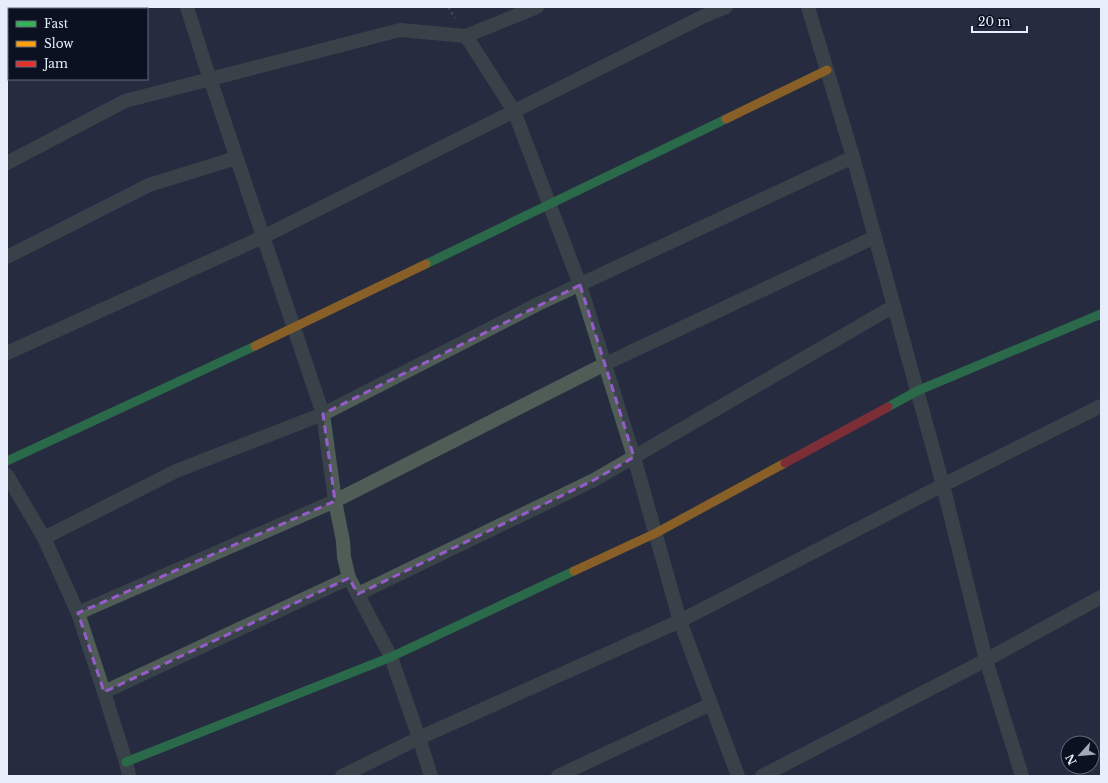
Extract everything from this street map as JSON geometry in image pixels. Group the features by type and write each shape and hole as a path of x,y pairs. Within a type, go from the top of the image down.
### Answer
{"street":[{"path":"187,7 209,78 323,414 335,501 349,578 391,657 420,738 431,776"},
{"path":"7,163 125,101 209,78 400,30 466,36 537,7"},
{"path":"7,353 263,237 704,16 726,7"},
{"path":"808,7 853,157 943,485 986,660 1022,776"},
{"path":"466,36 514,111 580,285 634,456 680,621 738,776"},
{"path":"7,461 294,328 827,70"},
{"path":"44,538 176,471 323,414 538,304 853,157"},
{"path":"7,257 149,185 236,158"},
{"path":"78,613 335,501 605,364 875,238"},
{"path":"358,594 594,480 894,306"},
{"path":"126,762 391,657 656,533 917,391 1101,314"},
{"path":"342,776 420,738 680,621 943,485 1101,406"},
{"path":"7,476 44,538 78,613 126,762 129,776"},
{"path":"104,692 349,578"},
{"path":"762,776 986,660 1101,598"},
{"path":"558,776 711,704"}],"highlighted area":[{"path":"580,285 634,457 594,480 358,594 349,578 104,692 78,613 335,501 323,414"}],"traffic: fast":[{"path":"426,264 726,119"},
{"path":"888,407 917,391 1101,314"},
{"path":"7,461 255,346"},
{"path":"126,762 391,657 574,571"}],"traffic: slow":[{"path":"726,119 827,70"},
{"path":"255,346 426,264"},
{"path":"574,571 656,533 785,463"}],"traffic: jam":[{"path":"785,463 888,407"}]}
